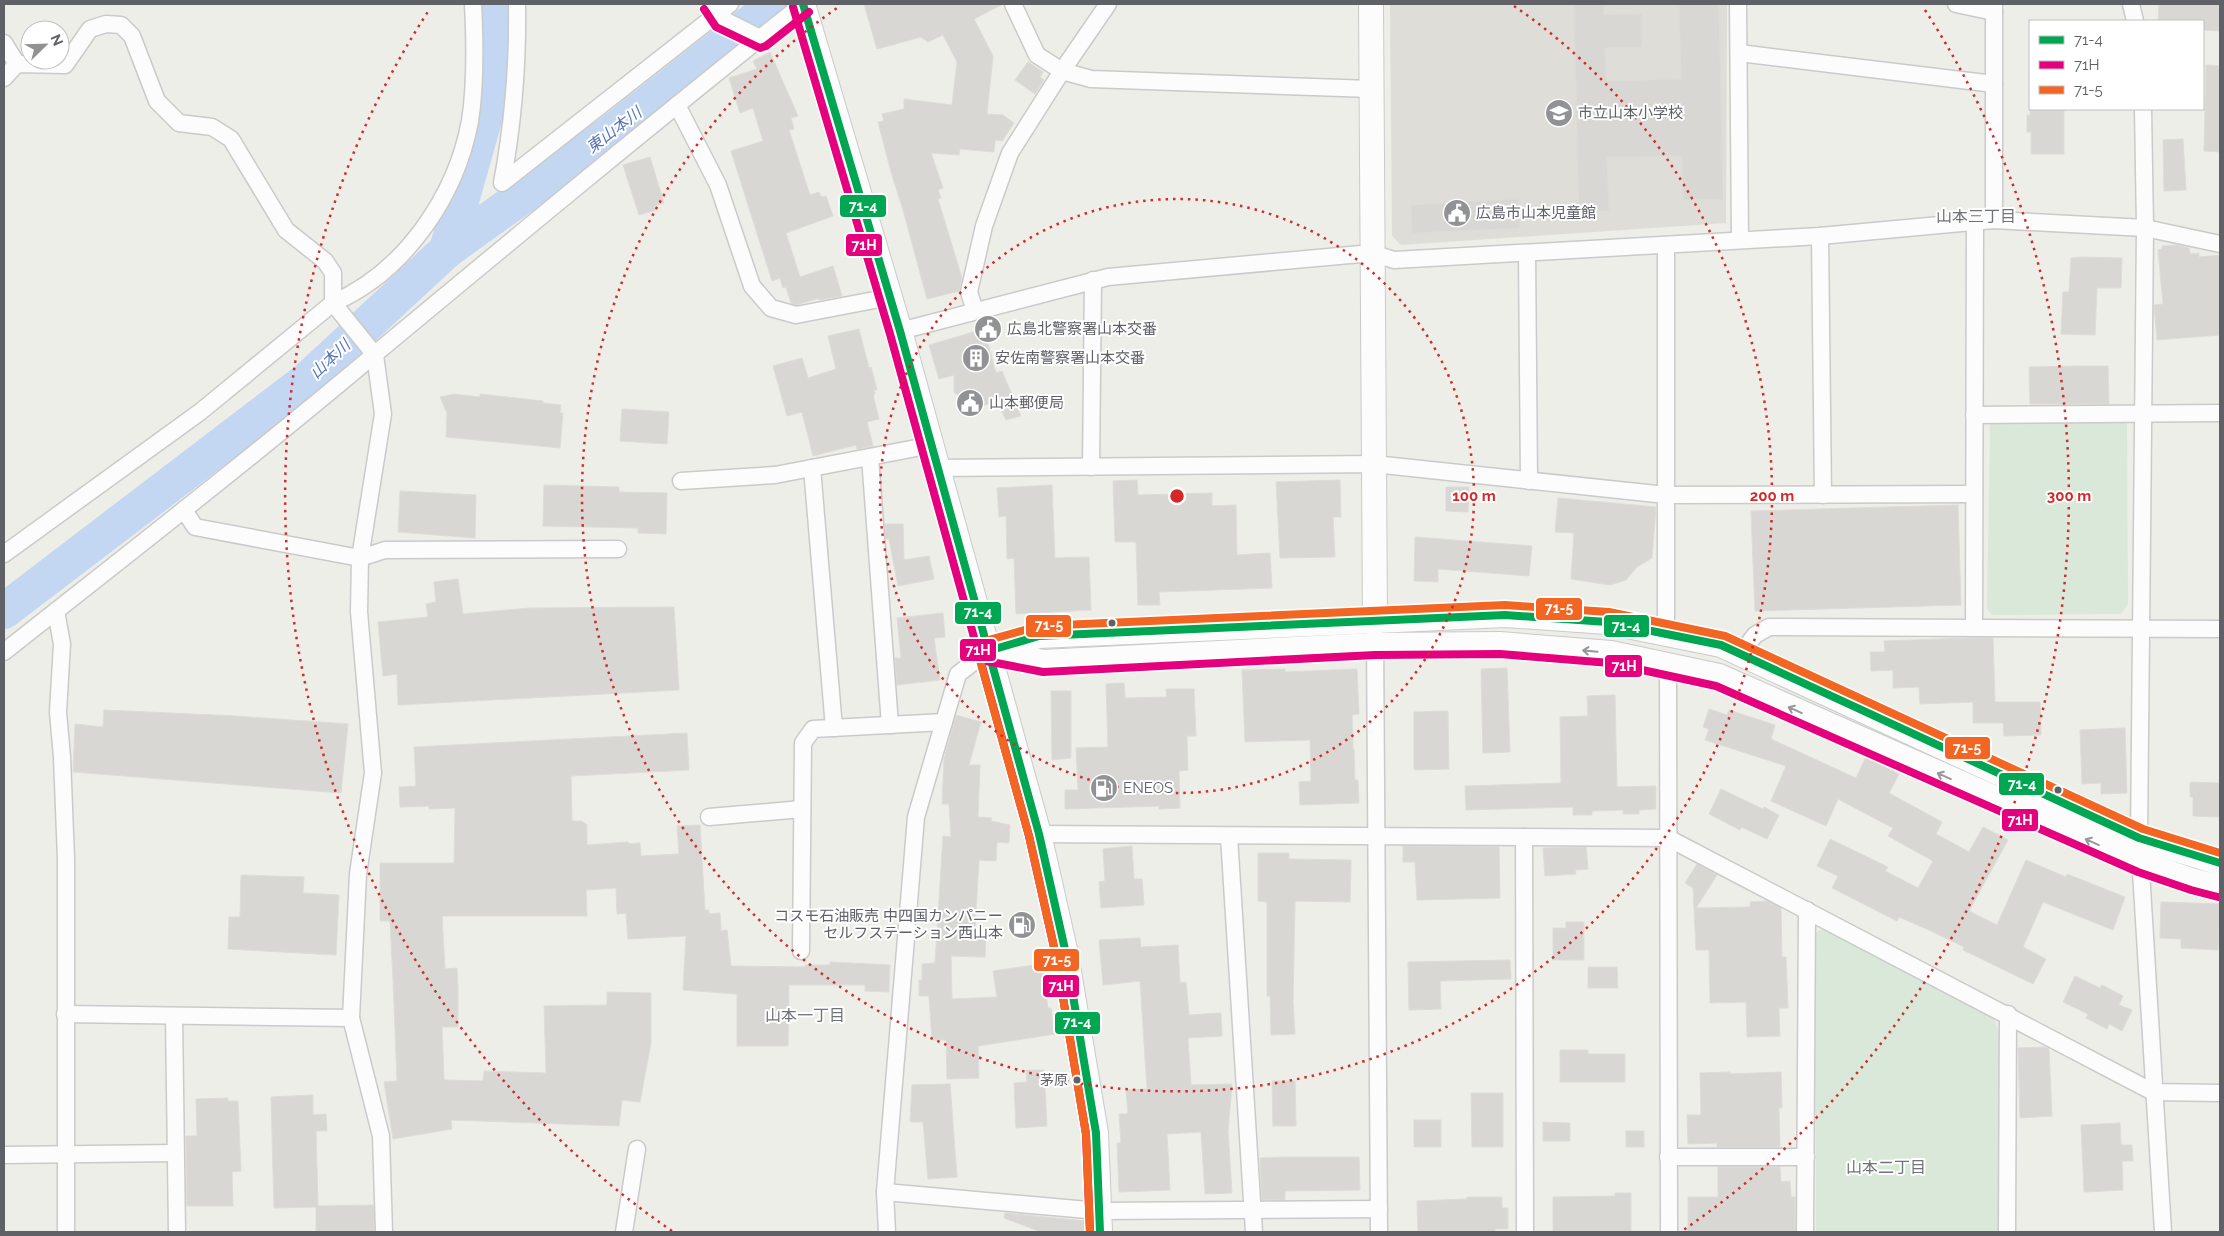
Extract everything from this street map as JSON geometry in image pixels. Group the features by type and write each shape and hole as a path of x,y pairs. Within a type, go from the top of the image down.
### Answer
{"street":[{"path":"4,554 200,412 333,303 354,294 383,272 409,245 434,214 462,153 471,114 474,89 474,4"},
{"path":"516,4 518,39 511,135 502,183 721,10 760,38"},
{"path":"4,652 184,510 375,355 677,104 803,4 900,331 1038,834 1066,954 1096,1132 1100,1222"},
{"path":"1012,4 1037,55 1062,71 1091,79 1371,89"},
{"path":"974,311 969,292 984,226 1010,153 1062,71 1108,4"},
{"path":"1371,4 1379,1232"},
{"path":"1738,4 1740,240"},
{"path":"1956,4 1994,8 1994,220"},
{"path":"2131,4 2136,20"},
{"path":"4,78 17,64 65,65 90,29 106,24 121,26 132,36 158,101 179,123 212,127 231,139 286,230 325,261 333,274 333,303 375,355 384,414 360,558 359,612 373,773 358,874 351,1018 381,1136 384,1232"},
{"path":"4,43 17,64"},
{"path":"1739,53 1994,84"},
{"path":"677,104 718,185 752,286 771,308 796,315 890,297"},
{"path":"2143,110 2146,228 2139,838 2163,1232"},
{"path":"900,331 1108,277 1372,253 1394,260 1527,253 1820,236 1994,220 2146,228 2220,244"},
{"path":"1974,627 1975,222"},
{"path":"1820,236 1823,495"},
{"path":"1666,245 1666,634"},
{"path":"1527,253 1529,481"},
{"path":"1091,467 1093,280"},
{"path":"1974,415 2220,413"},
{"path":"681,481 775,475 932,445"},
{"path":"870,457 890,725"},
{"path":"938,468 1374,464 1666,495 1974,494"},
{"path":"812,468 834,728"},
{"path":"184,510 194,527 360,558 385,550 618,549"},
{"path":"56,611 62,644 58,712 62,757 66,860 66,1232"},
{"path":"886,1232 885,1192 916,817 958,674 988,650 1039,636 1505,615 1607,622 1721,645 2139,838 2220,863"},
{"path":"1741,654 1755,635 1769,627 2220,629"},
{"path":"988,650 1043,662 1375,645 1500,644 1611,653 1719,676 2142,863 2194,881 2220,887"},
{"path":"1668,665 1669,1232"},
{"path":"801,951 803,743 813,730 944,722"},
{"path":"709,817 802,809"},
{"path":"1038,834 1668,838 2008,1014 2153,1092 2220,1093"},
{"path":"1229,836 1254,1232"},
{"path":"1524,837 1525,1232"},
{"path":"1805,1232 1807,910"},
{"path":"65,1014 351,1018"},
{"path":"2006,1232 2008,1014"},
{"path":"174,1016 177,1232"},
{"path":"624,1232 637,1149"},
{"path":"4,1155 175,1152"},
{"path":"1668,1157 1806,1157"},
{"path":"885,1192 1100,1222 1253,1210 1379,1210"}],"shaded area":[{"name":"市立山本小学校","path":"1390,4 1727,4 1726,223 1401,245 1392,236"}],"green space":[{"path":"2127,421 2128,604 2121,614 1992,615 1987,609 1990,422"},
{"path":"1823,928 1994,1019 1999,1032 2000,1232 1816,1232 1815,933"}],"building":[{"path":"864,4 1003,4 974,19 993,56 987,114 1003,115 1014,123 1002,141 995,140 994,152 960,149 959,155 931,153 943,188 938,190 941,198 938,199 962,278 959,291 927,299 878,122 884,121 882,114 904,109 904,99 952,105 957,62 943,35 928,42 921,37 877,49"},
{"path":"1574,4 1604,4 1604,15 1642,14 1642,47 1605,48 1606,81 1681,79 1679,4 1719,4 1723,200 1683,200 1682,156 1607,157 1609,211 1579,212"},
{"path":"2159,4 2220,4 2220,31 2204,30 2204,20 2158,20"},
{"path":"770,52 798,116 791,118 794,129 789,130 810,195 819,192 821,197 826,196 833,216 786,233 800,277 833,266 842,296 819,300 819,298 796,305 791,303 786,287 783,288 780,278 772,281 731,151 763,141 753,108 740,113 729,78 757,69 753,61"},
{"path":"1028,62 1043,72 1040,77 1044,80 1035,94 1015,80"},
{"path":"2206,65 2220,66 2220,152 2204,151"},
{"path":"2030,110 2064,110 2064,154 2031,154 2031,132 2027,132 2027,115 2030,115"},
{"path":"2183,139 2186,190 2164,191 2163,140"},
{"path":"650,157 664,203 654,206 656,210 639,215 623,165"},
{"path":"1518,199 1520,228 1412,233 1411,205"},
{"path":"2176,245 2189,248 2190,254 2199,253 2199,257 2220,255 2220,335 2157,340 2154,305 2163,304 2158,250 2162,249 2162,246"},
{"path":"2071,258 2122,258 2121,288 2097,288 2095,335 2061,334 2063,292 2069,292"},
{"path":"859,329 877,390 874,390 875,394 873,395 879,419 867,422 873,446 857,449 856,445 813,456 802,412 787,416 773,366 802,358 808,378 836,369 828,336"},
{"path":"984,329 996,373 1002,371 1021,416 1006,420 997,402 966,410 962,398 954,392 954,375 939,379 929,345"},
{"path":"2108,366 2109,404 2030,404 2029,367"},
{"path":"454,394 480,397 480,394 543,401 543,403 561,405 560,413 563,413 560,448 446,437 447,413 440,397"},
{"path":"622,409 669,412 667,444 620,441"},
{"path":"1137,480 1138,495 1212,493 1212,506 1236,505 1237,555 1270,553 1272,588 1159,592 1160,605 1138,605 1136,542 1115,542 1113,481"},
{"path":"1340,480 1341,517 1333,517 1335,557 1280,558 1276,482"},
{"path":"544,485 619,487 619,492 667,493 666,534 638,533 638,528 543,526"},
{"path":"1052,485 1055,558 1089,557 1091,610 1016,614 1014,558 1007,559 1006,516 999,517 997,488"},
{"path":"1446,487 1469,487 1468,512 1446,511"},
{"path":"400,491 476,495 475,538 398,532"},
{"path":"1558,498 1656,507 1652,558 1637,567 1626,580 1610,585 1571,579 1574,533 1555,532"},
{"path":"1958,505 1961,605 1755,611 1751,511"},
{"path":"885,524 903,524 904,560 929,556 934,579 898,586 889,539 886,539"},
{"path":"1415,537 1532,546 1529,576 1438,569 1438,582 1414,581"},
{"path":"458,579 463,614 529,608 674,607 679,690 398,705 397,674 383,676 378,622 428,617 426,604 436,602 434,582"},
{"path":"943,613 945,637 934,638 940,680 897,685 895,658 901,658 897,618"},
{"path":"1993,638 1995,702 2040,702 2041,735 2004,736 2003,723 1973,723 1973,702 1920,704 1919,687 1893,688 1893,670 1871,671 1870,652 1885,652 1884,641"},
{"path":"1507,668 1510,752 1483,753 1481,669"},
{"path":"1285,669 1285,672 1357,669 1359,714 1352,715 1355,780 1358,780 1359,803 1300,805 1299,782 1311,781 1310,740 1245,742 1242,670"},
{"path":"1124,683 1125,698 1167,697 1166,689 1194,689 1196,736 1187,736 1188,770 1179,771 1180,808 1159,809 1159,806 1065,809 1065,790 1078,790 1076,748 1108,747 1106,684"},
{"path":"1051,691 1071,691 1071,758 1052,760"},
{"path":"1615,695 1617,787 1656,786 1656,809 1639,810 1639,814 1623,814 1623,810 1592,811 1592,815 1573,815 1573,807 1466,810 1465,786 1561,783 1560,717 1588,716 1587,696"},
{"path":"1709,709 1727,715 1729,710 1775,725 1771,739 1856,778 1866,757 1899,774 1889,793 1942,822 1936,834 1969,852 1983,827 2008,840 1969,911 1997,925 2026,860 2066,877 2067,874 2125,897 2113,930 2043,902 2023,947 2046,959 2033,984 1963,950 1964,947 1931,931 1899,917 1897,921 1832,888 1838,876 1817,866 1830,839 1888,867 1885,871 1918,888 1933,861 1888,836 1893,828 1838,799 1826,826 1771,801 1786,766 1705,740 1709,729 1703,727"},
{"path":"104,710 236,716 348,724 341,793 73,772 75,724 103,727"},
{"path":"1448,711 1449,769 1414,770 1414,712"},
{"path":"956,715 981,722 969,765 980,765 978,817 992,818 991,821 1010,825 1009,843 997,842 996,861 979,860 975,930 978,931 977,935 986,938 985,957 951,956 952,999 997,997 993,971 1041,964 1048,1008 1051,1008 1055,1034 978,1046 979,1078 947,1079 946,1040 932,1040 929,996 919,996 919,980 922,980 922,964 935,963 943,836 951,837 949,804 942,804 944,759"},
{"path":"2125,728 2127,793 2101,794 2101,783 2082,784 2080,730"},
{"path":"687,733 689,770 571,776 572,821 582,821 587,825 587,845 640,843 641,856 679,854 677,826 700,825 705,910 709,910 709,914 720,913 721,931 727,930 731,966 805,967 805,965 830,965 830,962 890,965 889,992 865,991 865,985 789,985 788,1046 737,1046 737,994 683,990 686,936 628,939 626,913 617,914 616,888 586,890 587,916 442,916 445,969 457,968 458,989 458,1027 442,1027 444,1080 483,1081 484,1071 546,1073 544,1006 607,1005 607,992 651,993 651,1043 640,1102 622,1100 619,1126 451,1120 452,1129 393,1139 384,1082 397,1081 393,979 390,921 380,921 380,863 454,863 455,808 429,809 429,806 400,807 399,787 416,786 414,747"},
{"path":"2190,782 2220,783 2220,817 2193,816 2193,797 2190,797"},
{"path":"1721,789 1779,815 1767,839 1741,827 1740,830 1709,814"},
{"path":"1132,846 1134,879 1142,879 1144,905 1101,908 1099,882 1105,881 1103,849"},
{"path":"1403,846 1499,847 1500,898 1417,900 1415,862 1403,862"},
{"path":"1586,847 1588,869 1575,870 1576,874 1545,876 1543,848"},
{"path":"1258,853 1289,853 1289,859 1351,860 1350,902 1295,901 1293,1002 1295,1034 1271,1035 1270,996 1267,996 1267,902 1258,901"},
{"path":"1697,864 1717,875 1696,908 1750,907 1750,902 1767,901 1781,908 1782,957 1786,957 1788,1008 1779,1008 1780,1036 1747,1037 1746,1002 1710,1003 1709,950 1696,950 1693,888 1685,883"},
{"path":"241,875 304,877 303,893 339,895 336,955 228,949 229,917 240,917"},
{"path":"2161,902 2220,904 2218,950 2181,948 2181,939 2160,938"},
{"path":"1566,922 1584,922 1584,960 1553,960 1553,928 1566,928"},
{"path":"1140,938 1141,947 1178,945 1180,983 1186,982 1189,1015 1221,1013 1222,1036 1188,1038 1191,1085 1232,1084 1228,1131 1232,1193 1205,1194 1201,1132 1167,1134 1170,1190 1119,1192 1117,1143 1121,1143 1119,1114 1128,1114 1126,1090 1147,1089 1140,981 1103,985 1099,940"},
{"path":"1510,960 1511,979 1440,981 1441,1009 1409,1010 1408,962"},
{"path":"1588,967 1617,967 1618,988 1588,988"},
{"path":"2075,976 2100,988 2102,985 2123,996 2119,1005 2132,1010 2122,1031 2109,1024 2107,1029 2086,1018 2088,1014 2063,1002"},
{"path":"2045,1047 2049,1049 2052,1116 2020,1118 2018,1048"},
{"path":"1560,1050 1588,1050 1588,1054 1625,1054 1625,1082 1560,1082"},
{"path":"1026,1070 1044,1070 1047,1126 1016,1128 1014,1083 1027,1082"},
{"path":"1730,1072 1730,1074 1781,1072 1782,1108 1779,1108 1780,1147 1717,1147 1717,1143 1688,1144 1687,1115 1701,1115 1700,1073"},
{"path":"1272,1081 1295,1081 1296,1126 1273,1126"},
{"path":"950,1084 957,1177 928,1179 923,1122 910,1122 912,1085"},
{"path":"1471,1093 1503,1093 1503,1147 1472,1147"},
{"path":"313,1095 313,1115 326,1114 327,1131 316,1131 318,1206 373,1205 374,1232 316,1232 316,1207 274,1208 271,1097"},
{"path":"228,1098 228,1101 238,1101 241,1171 232,1172 233,1206 187,1206 186,1136 197,1136 196,1099"},
{"path":"1414,1120 1441,1120 1441,1147 1414,1147"},
{"path":"1543,1122 1570,1123 1570,1141 1543,1141"},
{"path":"2120,1123 2121,1145 2132,1145 2133,1161 2122,1161 2123,1190 2084,1192 2081,1125"},
{"path":"1626,1131 1644,1131 1644,1147 1626,1147"},
{"path":"1359,1157 1360,1190 1285,1191 1285,1200 1262,1200 1260,1158"},
{"path":"1718,1167 1780,1167 1781,1182 1790,1181 1791,1197 1795,1197 1795,1232 1688,1232 1688,1197 1718,1197"},
{"path":"1615,1193 1631,1193 1631,1232 1553,1232 1553,1197 1615,1196"},
{"path":"1467,1197 1502,1197 1502,1208 1508,1208 1508,1229 1495,1229 1495,1232 1418,1232 1417,1201 1467,1199"},
{"path":"1005,1213 1086,1221 1086,1232 1041,1232 1004,1218"}],"waterway":[{"name":"山本川","path":"447,250 499,67 498,4"},
{"name":"山本川","path":"4,611 307,380 447,250 612,132 775,4"}],"transit line":[{"name":"71-4","path":"803,4 900,331 1039,834 1066,954 1096,1133 1100,1232"},
{"name":"71H","path":"793,7 890,334 1029,836 1056,956 1086,1134 1090,1232"},
{"name":"71H","path":"704,9 716,27 760,48 766,46 809,12"},
{"name":"71-5","path":"1090,1232 1086,1134 1056,956 1029,836 978,653 979,646 985,641 1039,626 1505,605 1609,612 1725,636 2143,829 2220,853"},
{"name":"71-4","path":"988,651 1039,636 1505,615 1607,622 1721,645 2139,838 2220,863"},
{"name":"71H","path":"986,661 1043,672 1375,655 1500,654 1610,663 1716,686 2138,872 2218,897"}],"place":[{"name":"市立山本小学校","path":"1559,113"},
{"name":"広島市山本児童館","path":"1457,213"},
{"name":"広島北警察署山本交番","path":"988,329"},
{"name":"安佐南警察署山本交番","path":"976,358"},
{"name":"山本郵便局","path":"970,403"},
{"name":"ENEOS","path":"1104,788"},
{"name":"コスモ石油販売 中四国カンパニー セルフステーション西山本","path":"1022,925"},
{"name":"茅原","path":"1077,1080"}],"district":[{"name":"山本三丁目","path":"1976,216"},
{"name":"山本一丁目","path":"805,1015"},
{"name":"山本二丁目","path":"1886,1167"}],"water label":[{"name":"東山本川","path":"614,130"}]}
